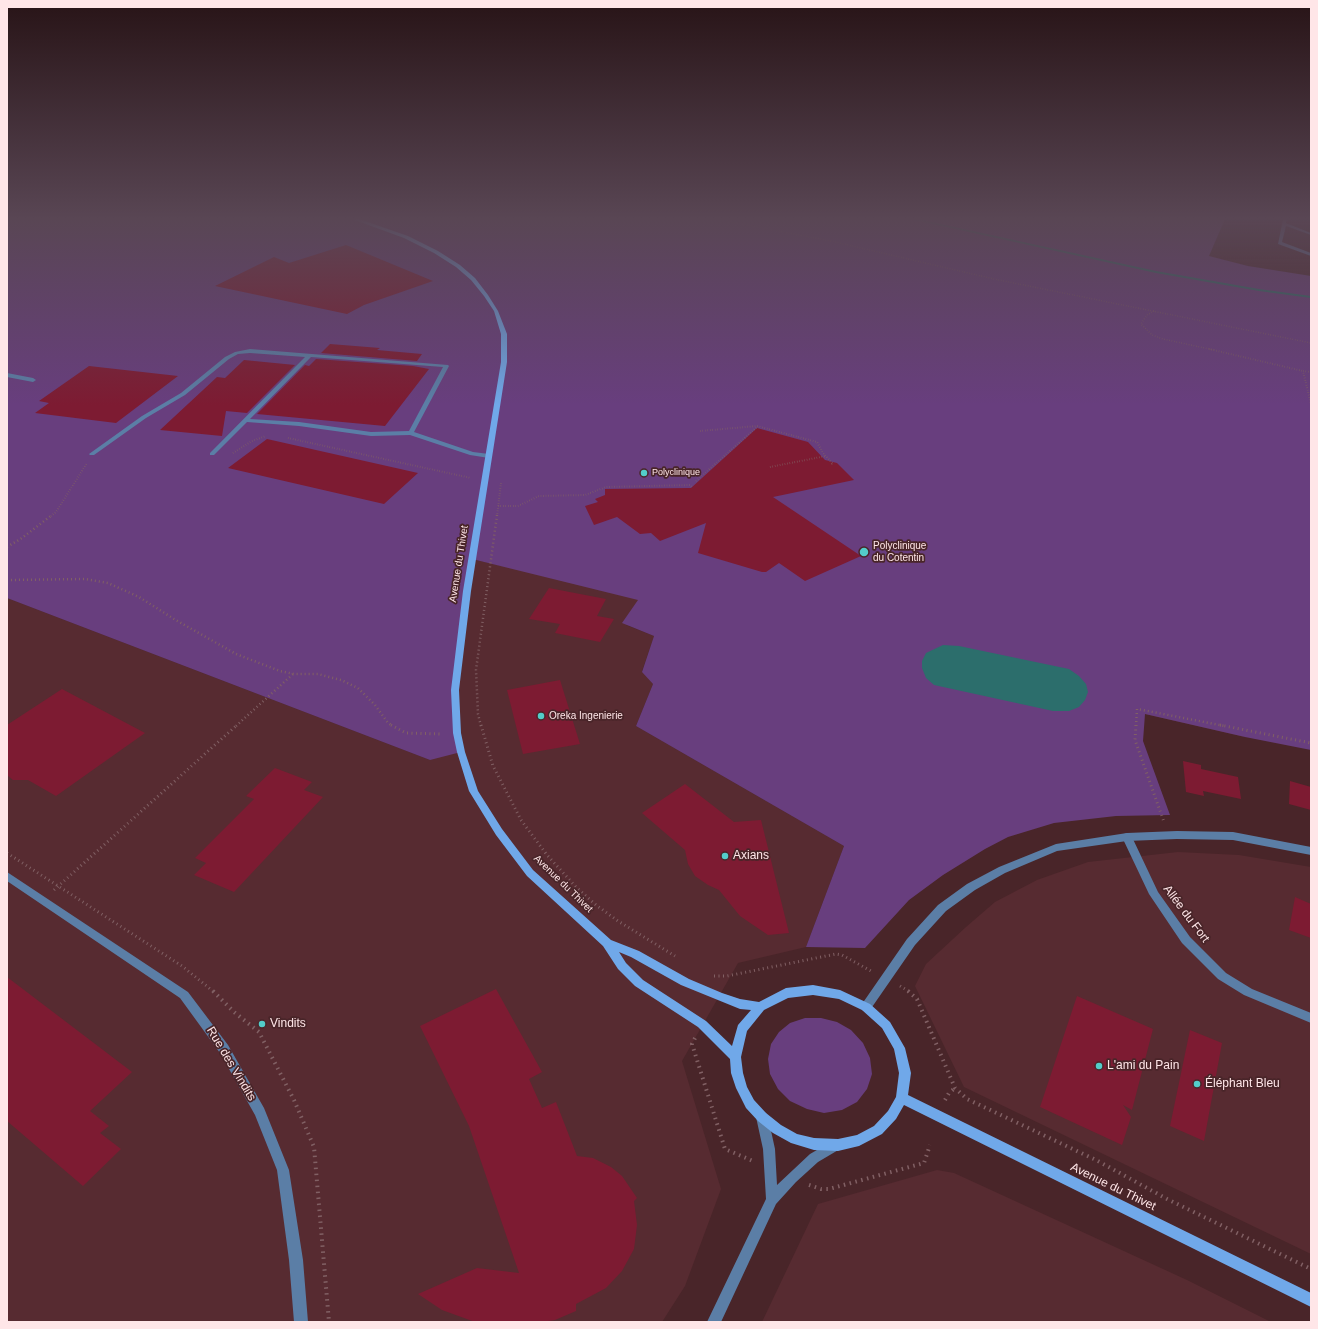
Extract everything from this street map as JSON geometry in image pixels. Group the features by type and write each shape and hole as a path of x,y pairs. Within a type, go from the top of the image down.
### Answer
{"main road":[{"name":"Avenue du Thivet","path":"475,281 486,295 496,312 504,334 504,362 467,591 455,690 457,733 460,752 474,790 499,832 530,873 606,943 622,966 639,983 702,1024 735,1057"},
{"name":"Avenue du Thivet","path":"606,943 635,954 685,982 718,996 740,1004 760,1007"},
{"path":"813,990 840,995 866,1007 886,1025 899,1048 905,1073 902,1098 892,1116 878,1130 859,1140 838,1145 814,1144 795,1139 777,1129 762,1117 750,1104 742,1088 737,1073 735,1057 742,1029 760,1007 786,993 813,990"},
{"name":"Avenue du Thivet","path":"902,1098 1311,1300"}],"street":[{"path":"92,454 144,417 183,394 227,358 237,353 250,351 446,366 411,433"},
{"path":"212,454 309,356"},
{"path":"7,375 34,380"},
{"path":"246,420 299,424 371,434 411,433 472,454 489,456"},
{"path":"866,1007 911,942 942,908 971,887 1002,870 1056,848 1127,837 1169,835 1232,836 1311,851"},
{"name":"Allée du Fort","path":"1127,837 1154,894 1186,940 1222,976 1248,992 1311,1018"},
{"name":"Rue des Vindits","path":"7,876 184,995 224,1049 260,1112 283,1170 296,1260 301,1322"},
{"path":"762,1117 769,1149 772,1200"},
{"path":"714,1322 772,1200 792,1178 814,1158 838,1145"}],"path":[{"path":"1009,281 1311,344"},
{"path":"1157,311 1151,312 1147,315 1142,324 1152,335 1157,337 1311,372"},
{"path":"1303,371 1311,404"},
{"path":"700,431 757,426 817,442 833,464 830,464"},
{"path":"696,481 757,426"},
{"path":"212,454 212,457 216,458 227,456 260,437 270,436"},
{"path":"282,437 485,481"},
{"path":"7,547 22,538 56,512 92,454"},
{"path":"770,467 826,456"},
{"path":"502,480 476,670 478,714 493,766 520,820 547,855 576,887 596,905 618,921 682,960"},
{"path":"498,506 518,506 539,496 585,495 606,488 692,487"},
{"path":"7,580 85,579 108,583 139,597 174,619 236,654 280,671 294,674 318,674 341,680 358,688 375,705 388,723 406,733 429,735 457,733"},
{"path":"42,899 59,886 294,674"},
{"path":"1169,835 1135,740 1137,709 1311,743"},
{"path":"707,975 718,977 727,976 836,954 842,955 908,991 917,999 955,1088 967,1099 1096,1160 1167,1199 1311,1269"},
{"path":"718,996 727,976"},
{"path":"702,1024 692,1044 720,1140 726,1149 757,1163"},
{"path":"945,1100 949,1093 955,1088"},
{"path":"810,1185 821,1189 829,1189 924,1163 930,1145"}],"shaded area":[{"path":"7,281 1311,281 1311,750 1245,737 1145,714 1143,741 1170,815 1116,816 1054,823 1008,837 985,849 943,875 909,900 865,948 806,947 844,846 636,726 653,684 642,672 654,636 622,623 638,600 472,559 455,690 461,752 430,760 7,598"},
{"path":"519,459 1245,737 1145,714 626,625 654,636 642,671 653,684 636,726 844,846 806,947 738,963 682,1061 721,1189 685,1286 662,1322 7,1322 7,598 430,760 455,690 472,559 502,566"},
{"path":"1178,852 1239,855 1311,867 1311,1254 964,1087 915,986 926,964 966,927 995,902 1037,880 1088,862"},
{"path":"805,1018 821,1018 837,1022 851,1030 863,1043 870,1058 872,1074 867,1089 857,1102 842,1110 824,1113 807,1109 790,1101 778,1089 770,1074 768,1059 771,1044 779,1032 790,1023"},
{"path":"937,1170 954,1173 1187,1280 1271,1322 762,1322 818,1204"}],"water":[{"path":"943,645 959,646 1069,669 1079,676 1086,684 1088,692 1085,700 1079,707 1069,711 1053,711 934,685 926,678 922,668 922,661 926,653"}],"building":[{"path":"225,281 433,281 364,305 347,314 215,286"},
{"path":"330,344 380,348 377,350 422,354 417,361 321,353"},
{"path":"316,359 413,366 429,369 385,426 257,414 305,365 309,366"},
{"path":"244,360 295,365 247,413 226,411 222,436 160,430 217,377 225,378"},
{"path":"89,366 178,376 116,423 35,413 49,403 39,401"},
{"path":"757,428 808,442 825,460 837,463 854,480 773,497 861,556 805,581 779,563 766,572 762,572 698,553 706,523 660,541 651,533 640,534 617,517 594,525 585,506 598,502 595,499 605,495 605,489 691,488"},
{"path":"267,439 418,473 384,504 228,468"},
{"path":"549,588 606,599 597,616 614,619 600,642 555,633 560,624 529,619"},
{"path":"560,680 580,744 523,754 507,690"},
{"path":"62,689 145,733 56,796 28,780 13,780 7,775 7,725"},
{"path":"1183,761 1201,765 1201,769 1238,777 1241,799 1203,791 1204,796 1186,792"},
{"path":"275,768 312,782 304,790 323,797 234,892 194,875 206,863 195,858 254,799 246,796"},
{"path":"1290,781 1311,787 1311,810 1289,804"},
{"path":"685,784 734,822 761,820 789,933 768,935 740,916 719,890 708,885 695,876 688,864 685,850 642,813"},
{"path":"1295,897 1311,904 1311,938 1289,930"},
{"path":"7,977 132,1072 90,1111 109,1126 100,1133 121,1149 83,1186 7,1121"},
{"path":"496,989 542,1072 529,1079 542,1108 556,1102 577,1156 593,1158 611,1167 622,1176 637,1198 634,1201 637,1225 634,1249 622,1271 606,1288 576,1304 576,1311 555,1320 542,1322 475,1322 442,1310 418,1294 477,1268 519,1273 469,1126 420,1026"},
{"name":"L'ami du Pain","path":"1077,996 1153,1029 1132,1110 1123,1105 1131,1117 1122,1145 1040,1107"},
{"name":"Éléphant Bleu","path":"1190,1030 1222,1043 1204,1141 1170,1126"}],"waterway":[{"path":"1208,281 1311,297"}],"place":[{"name":"Polyclinique","path":"644,473"},
{"name":"Polyclinique du Cotentin","path":"864,552"},
{"name":"Oreka Ingenierie","path":"541,716"},
{"name":"Axians","path":"725,856"},
{"name":"Vindits","path":"262,1024"},
{"name":"L'ami du Pain","path":"1099,1066"},
{"name":"Éléphant Bleu","path":"1197,1084"}]}
